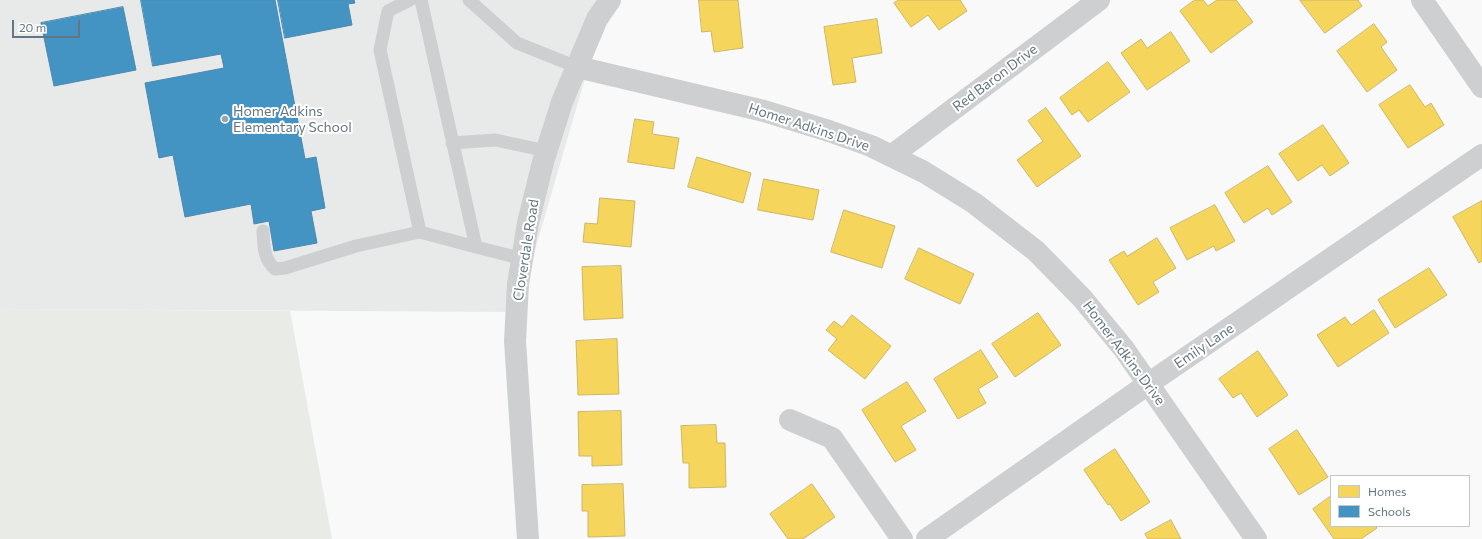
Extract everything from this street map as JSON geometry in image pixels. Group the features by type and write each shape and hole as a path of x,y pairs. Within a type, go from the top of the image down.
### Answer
{"street":[{"name":"Cloverdale Road","path":"528,539 515,341 518,284 528,224 547,151 562,102 597,19 610,0"},
{"name":"Red Baron Drive","path":"891,156 1099,0"},
{"path":"1422,0 1482,87"},
{"name":"Homer Adkins Drive","path":"577,67 764,111 829,130 871,146 924,172 974,203 1036,251 1082,298 1124,349 1256,539"},
{"name":"Emily Lane","path":"927,539 1148,384 1482,155"},
{"path":"790,420 832,438 902,539"}],"lane":[{"path":"410,0 388,11 380,50 420,232"},
{"path":"421,0 476,247"},
{"path":"469,0 517,43 577,67"},
{"path":"452,143 495,140 547,151"},
{"path":"263,231 266,258 268,263 275,269 285,268 356,246 420,232 522,259"}],"shaded area":[{"path":"0,0 602,0 607,3 517,312 0,309"},
{"path":"0,309 290,311 332,539 0,539"}],"building: Homes":[{"path":"699,0 738,0 743,48 714,52 711,31 702,32"},
{"path":"899,0 960,0 967,11 939,30 928,15 911,27 894,3"},
{"path":"1195,0 1203,0 1208,6 1217,0 1236,0 1253,22 1211,53 1180,11"},
{"path":"1300,0 1358,0 1362,6 1325,33"},
{"path":"877,19 882,53 852,58 856,82 833,85 824,27"},
{"path":"1374,24 1387,42 1381,47 1397,70 1367,92 1337,51"},
{"path":"1171,32 1190,61 1147,90 1121,53 1141,39 1147,48"},
{"path":"1108,62 1130,92 1088,122 1079,110 1072,115 1060,98"},
{"path":"1410,85 1425,107 1431,103 1444,125 1408,148 1379,105"},
{"path":"1046,108 1081,156 1037,187 1017,160 1043,141 1028,121"},
{"path":"635,119 654,122 652,134 679,138 674,169 628,162"},
{"path":"1323,125 1349,163 1330,176 1322,165 1298,181 1279,154"},
{"path":"697,157 751,173 743,203 688,187"},
{"path":"1268,166 1292,202 1272,215 1268,208 1244,223 1225,193"},
{"path":"764,179 819,190 813,220 758,210"},
{"path":"600,198 635,201 631,247 583,242 585,223 597,224"},
{"path":"1482,201 1482,261 1479,263 1453,217"},
{"path":"1215,205 1235,241 1216,251 1214,246 1187,260 1170,228"},
{"path":"844,210 895,226 882,268 831,252"},
{"path":"1157,238 1176,268 1153,282 1159,292 1138,305 1109,260 1124,251 1127,256"},
{"path":"919,248 974,274 960,304 905,279"},
{"path":"621,266 623,318 584,320 582,267"},
{"path":"1429,268 1447,295 1395,328 1378,300"},
{"path":"1374,310 1389,333 1338,367 1317,335 1345,317 1351,325"},
{"path":"1038,313 1061,345 1015,377 992,344"},
{"path":"852,315 891,346 865,379 828,350 837,339 826,330 834,321 842,327"},
{"path":"617,339 619,394 578,395 576,341"},
{"path":"981,350 998,377 978,389 986,403 958,419 934,379"},
{"path":"1258,351 1288,395 1257,417 1241,393 1233,398 1219,379"},
{"path":"907,382 926,411 901,426 916,450 895,462 862,410"},
{"path":"621,411 622,465 592,466 592,456 579,456 578,412"},
{"path":"716,425 717,443 725,443 726,487 689,488 689,463 683,463 681,426"},
{"path":"1297,430 1328,477 1299,495 1269,449"},
{"path":"1115,449 1150,502 1121,521 1084,470"},
{"path":"623,484 625,536 588,537 588,511 582,511 582,485"},
{"path":"812,484 835,517 803,539 788,539 770,514"},
{"path":"1330,497 1330,527 1377,528 1361,539 1334,539 1313,509"},
{"path":"1171,520 1181,539 1148,539 1145,534"}],"building: Schools":[{"name":"Homer Adkins Elementary School","path":"141,0 275,0 305,159 316,157 325,208 311,211 317,243 274,251 269,221 254,224 251,204 185,217 173,155 159,158 145,83 224,68 221,54 153,66"},
{"path":"278,0 354,0 355,3 348,4 352,25 285,38"},
{"path":"123,7 136,70 54,86 41,23"}],"place":[{"name":"Homer Adkins Elementary School","path":"225,119"}]}
